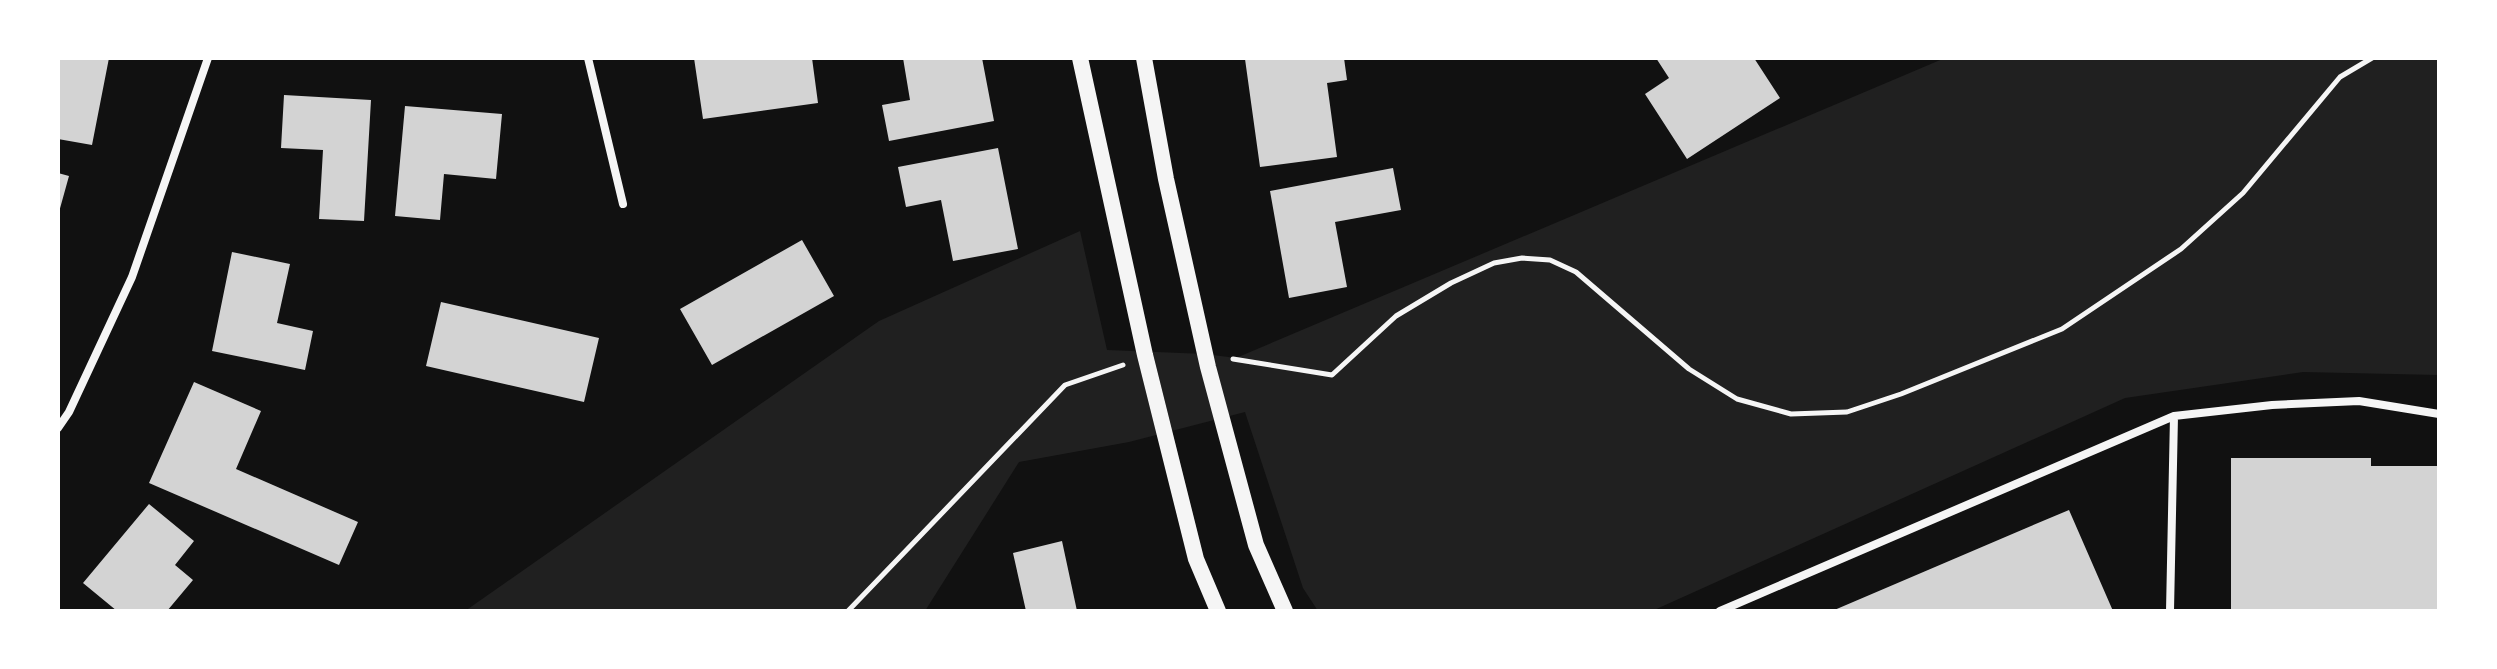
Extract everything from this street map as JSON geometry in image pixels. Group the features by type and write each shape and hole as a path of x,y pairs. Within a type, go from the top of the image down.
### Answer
{"main road":[{"path":"1080,58 1145,355 1196,559 1218,611"},
{"path":"1144,58 1166,179 1205,354 1256,545 1285,611"}],"street":[{"path":"58,428 69,412 132,277 208,58"},
{"path":"588,58 623,204"},
{"path":"1720,611 2174,416 2272,405 2359,401 2439,414"},
{"path":"2170,611 2174,416"}],"path":[{"path":"1205,354 1332,375 1396,316 1451,283 1494,263 1522,258 1550,260 1576,272 1689,369 1737,399 1791,414 1847,412 1901,394 2062,329 2181,249 2243,193 2340,77 2372,58"},
{"path":"848,611 1065,385 1108,372 1145,355"}],"shaded area":[{"path":"1945,58 2439,58 2439,375 2303,372 2125,398 1652,611 1318,611 1303,588 1245,412 1129,442 1019,462 925,611 465,611 879,321 1080,231 1107,350 1236,358"}],"building":[{"path":"58,58 109,58 92,145 58,139"},
{"path":"694,58 812,58 818,103 703,119"},
{"path":"903,58 982,58 994,121 889,141 882,105 910,100"},
{"path":"1344,58 1347,80 1327,83 1337,157 1260,167 1245,59"},
{"path":"1656,58 1754,58 1780,98 1687,159 1645,94 1669,78"},
{"path":"284,95 371,100 364,221 319,219 323,150 281,148"},
{"path":"405,106 502,114 496,179 444,174 440,220 395,216"},
{"path":"998,148 1018,249 953,261 941,200 906,207 898,167"},
{"path":"1393,168 1401,210 1335,222 1347,287 1289,298 1270,191"},
{"path":"58,173 69,176 59,212 58,212"},
{"path":"802,240 834,296 712,365 680,309"},
{"path":"232,252 290,264 277,323 313,331 305,370 212,351"},
{"path":"441,302 599,338 584,402 426,366"},
{"path":"194,382 261,411 236,469 358,522 339,565 149,483"},
{"path":"2231,458 2371,458 2371,466 2439,466 2439,611 2231,611"},
{"path":"149,504 194,541 175,565 193,580 167,611 117,611 83,583"},
{"path":"2069,510 2113,611 1832,611 2024,529"},
{"path":"1062,541 1077,611 1026,611 1013,553"}]}
